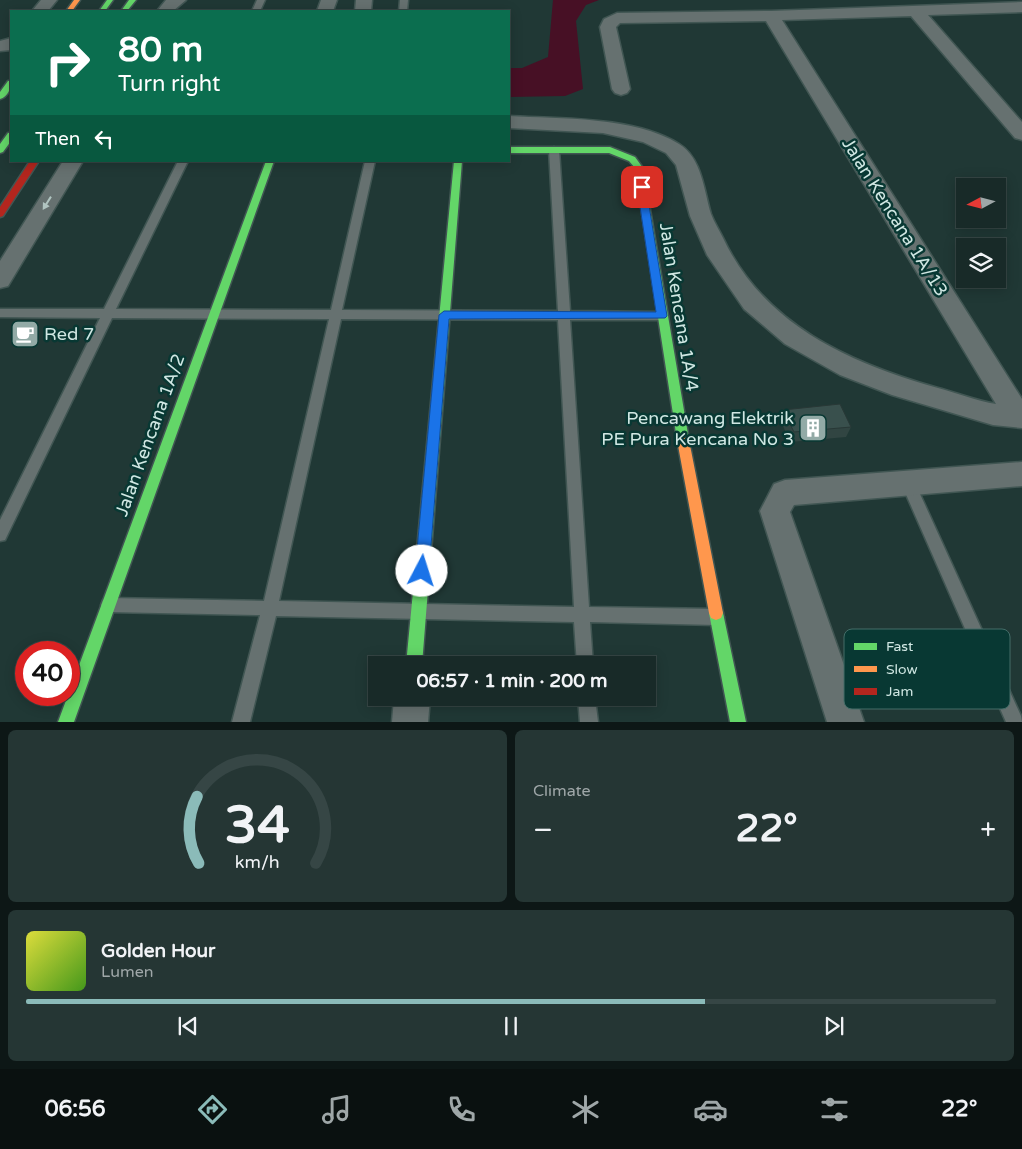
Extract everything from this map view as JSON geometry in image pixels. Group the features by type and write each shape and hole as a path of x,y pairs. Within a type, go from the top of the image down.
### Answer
{"main road":[{"path":"69,10 78,0"},
{"path":"125,10 133,0"},
{"path":"138,10 146,0"},
{"path":"0,97 10,84"},
{"path":"0,150 10,135"},
{"path":"510,150 554,150"},
{"name":"Jalan Kencana 1A/4","path":"554,150 610,150 632,159 639,168 662,316 716,617 738,722"},
{"path":"0,214 34,162"},
{"name":"Jalan Kencana 1A/2","path":"66,722 270,162"},
{"path":"415,656 458,162"}],"street":[{"path":"41,10 49,0"},
{"path":"166,10 178,0"},
{"path":"621,90 608,27 610,22 617,18 770,16 1022,7"},
{"path":"916,11 1022,134"},
{"name":"Jalan Kencana 1A/13","path":"770,16 1010,382 1020,417"},
{"path":"510,122 603,127 649,137 673,149 686,162 701,216 719,255 752,303 794,338 849,368 902,388 993,414 1020,417"},
{"path":"0,280 72,162"},
{"path":"846,722 775,511 785,493 1022,474"},
{"path":"410,722 411,706"}],"lane":[{"path":"554,150 584,656"},
{"path":"0,535 183,162"},
{"path":"241,722 270,608 370,162"},
{"path":"0,313 662,316"},
{"path":"908,483 973,629"},
{"path":"109,605 716,617"},
{"path":"588,706 589,722"},
{"path":"1009,709 1015,722"}],"shaded area":[{"path":"553,0 599,0 586,5 576,21 583,89 565,96 510,97 510,68 522,68 548,57"}],"building":[{"path":"840,404 851,427 794,432 783,410"}],"traffic: fast":[{"path":"103,10 110,0"},
{"path":"125,10 133,0"},
{"path":"0,97 10,84"},
{"path":"0,150 10,136"},
{"path":"510,150 610,150 632,159 639,168 683,440"},
{"path":"66,722 270,162"},
{"path":"415,656 458,162"},
{"path":"716,613 738,722"}],"traffic: slow":[{"path":"70,10 77,0"},
{"path":"683,440 716,613"}],"traffic: jam":[{"path":"0,214 34,162"}],"place":[{"name":"Red 7","path":"25,334"},
{"name":"Pencawang Elektrik PE Pura Kencana No 3","path":"813,428"}],"route":[{"path":"422,571 444,315 662,316 642,187"}]}
